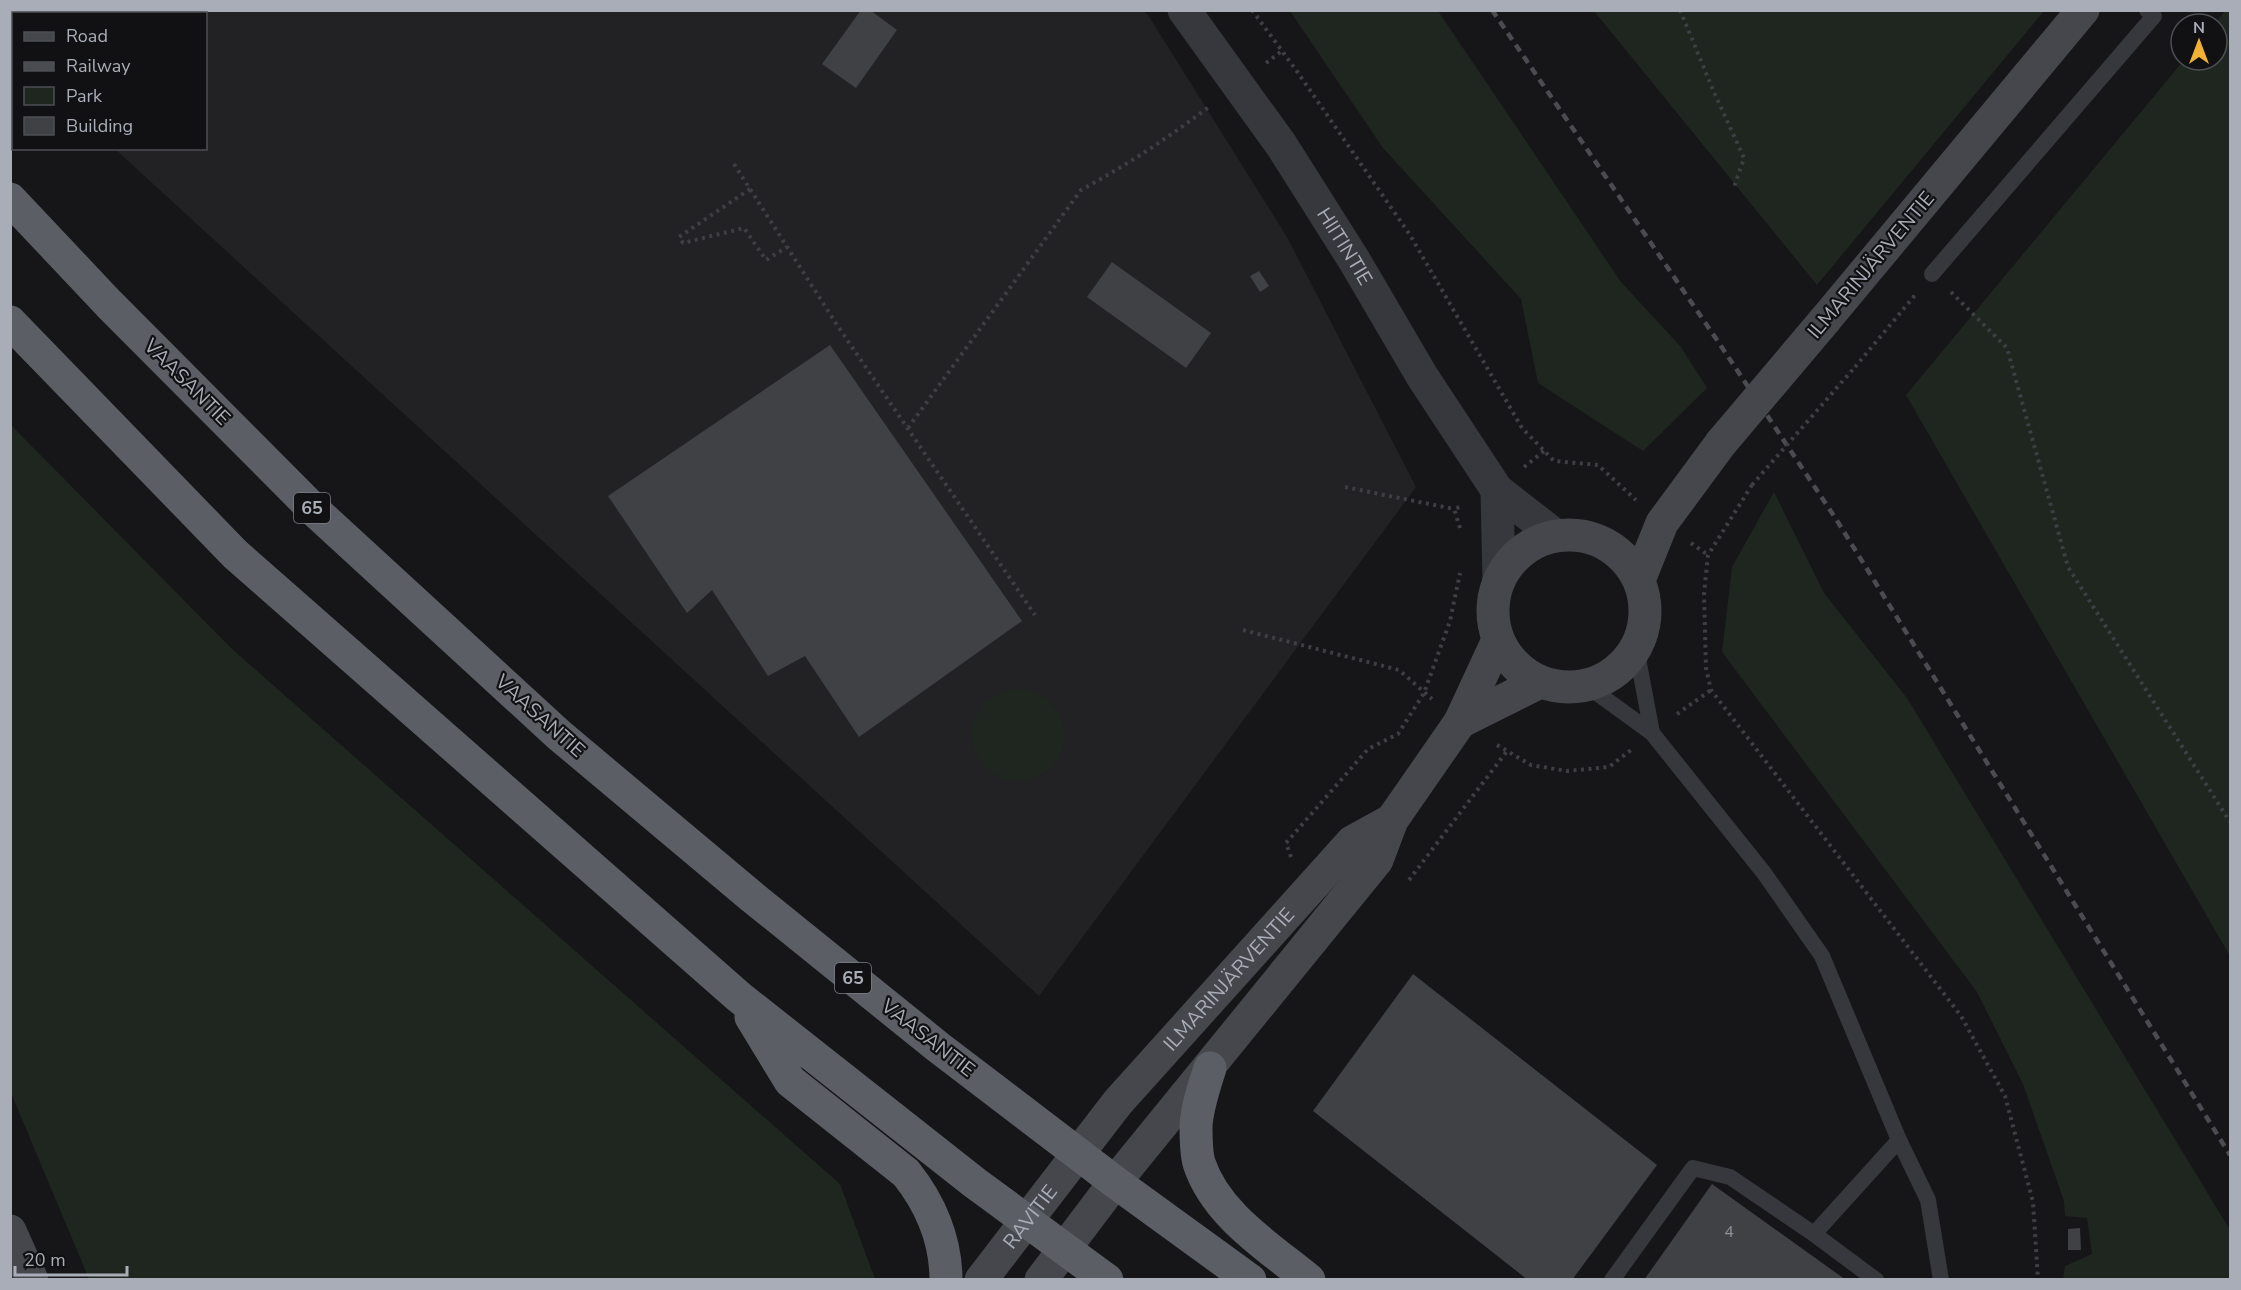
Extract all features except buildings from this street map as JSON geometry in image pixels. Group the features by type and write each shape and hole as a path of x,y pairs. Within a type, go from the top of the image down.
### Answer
{"highway":[{"name":"VAASANTIE","path":"10,199 109,304 314,510 559,735 751,896 929,1040 1115,1182"},
{"path":"10,321 235,554 739,997 1026,1220 1107,1280"},
{"path":"739,997 790,1081 906,1173 918,1188 944,1247 946,1280"},
{"path":"1210,1068 1196,1125 1198,1161 1205,1178 1213,1193 1242,1226 1309,1280"},
{"name":"65","path":"1115,1182 1250,1280"}],"main road":[{"name":"ILMARINJÄRVENTIE","path":"1639,580 1662,523 1721,443 2083,10"},
{"path":"1596,540 1662,523"},
{"path":"1570,535 1596,540 1614,549 1628,563 1639,580 1645,603 1644,626 1636,648 1623,665 1606,678 1586,685 1563,687 1540,682 1522,672 1508,658 1498,640 1493,620 1493,600 1499,581 1513,560 1533,544 1556,536 1570,535"},
{"name":"ILMARINJÄRVENTIE","path":"1115,1182 1377,860 1392,820 1460,722 1498,640"},
{"name":"ILMARINJÄRVENTIE","path":"1460,722 1540,682"},
{"name":"ILMARINJÄRVENTIE","path":"1077,1153 1118,1102 1352,842 1392,820"},
{"name":"RAVITIE","path":"981,1280 1077,1153"},
{"path":"1041,1280 1115,1182"},
{"path":"10,1231 32,1280"}],"street":[{"name":"HIITINTIE","path":"1184,10 1282,146 1354,260 1422,376 1497,490 1556,536"},
{"path":"1497,490 1499,581"}],"lane":[{"path":"1932,274 2154,16 2147,10"},
{"path":"1636,648 1652,733"},
{"path":"1586,685 1652,733 1764,873 1822,956 1899,1140 1929,1200 1941,1280"},
{"path":"1814,1234 1899,1140"},
{"path":"1612,1280 1694,1168 1731,1177 1876,1280"}],"path":[{"path":"1252,10 1410,235 1522,428 1554,461 1598,465 1662,523 1708,555"},
{"path":"1680,10 1744,158 1734,187"},
{"path":"908,428 1081,190 1124,167 1169,138 1237,84"},
{"path":"734,164 837,325 1035,615"},
{"path":"750,189 679,237 683,243 744,228 766,260 787,247"},
{"path":"2038,1280 2034,1202 2005,1096 1961,1016 1711,690 1706,668 1704,594 1708,555 1752,485 1932,274 2007,348 2068,567 2230,822"},
{"path":"1345,487 1454,509 1497,490 1544,451"},
{"path":"1454,509 1460,529"},
{"path":"1303,896 1286,843 1368,749 1398,734 1424,693 1450,621 1461,570"},
{"path":"1243,630 1399,670 1424,693"},
{"path":"1407,884 1507,752 1531,765 1567,771 1609,767 1711,690"}],"shaded area":[{"path":"10,11 1143,11 1148,15 1287,237 1416,487 1039,996 116,150 207,150 207,12 12,12 11,53"}],"green space":[{"path":"1290,11 1438,11 1621,282 1681,347 1707,388 1643,451 1538,383 1521,299 1383,148"},
{"path":"1594,11 2044,11 1817,285"},
{"path":"2230,11 2230,956 1906,395 2174,72 2229,72 2229,12 2224,12"},
{"path":"10,424 232,649 840,1184 875,1279 89,1279 11,1093"},
{"path":"1774,492 1824,593 1907,698 2230,1230 2230,1279 2063,1279 2065,1266 2092,1254 2087,1218 2065,1216 2064,1201 2023,1084 1977,992 1722,652 1732,567"},
{"path":"1018,689 1036,693 1050,703 1060,717 1064,735 1060,753 1050,767 1036,777 1018,781 1000,777 986,767 976,753 972,735 976,717 986,703 1000,693"}],"railway":[{"path":"1492,10 1836,519 2230,1155"}]}
